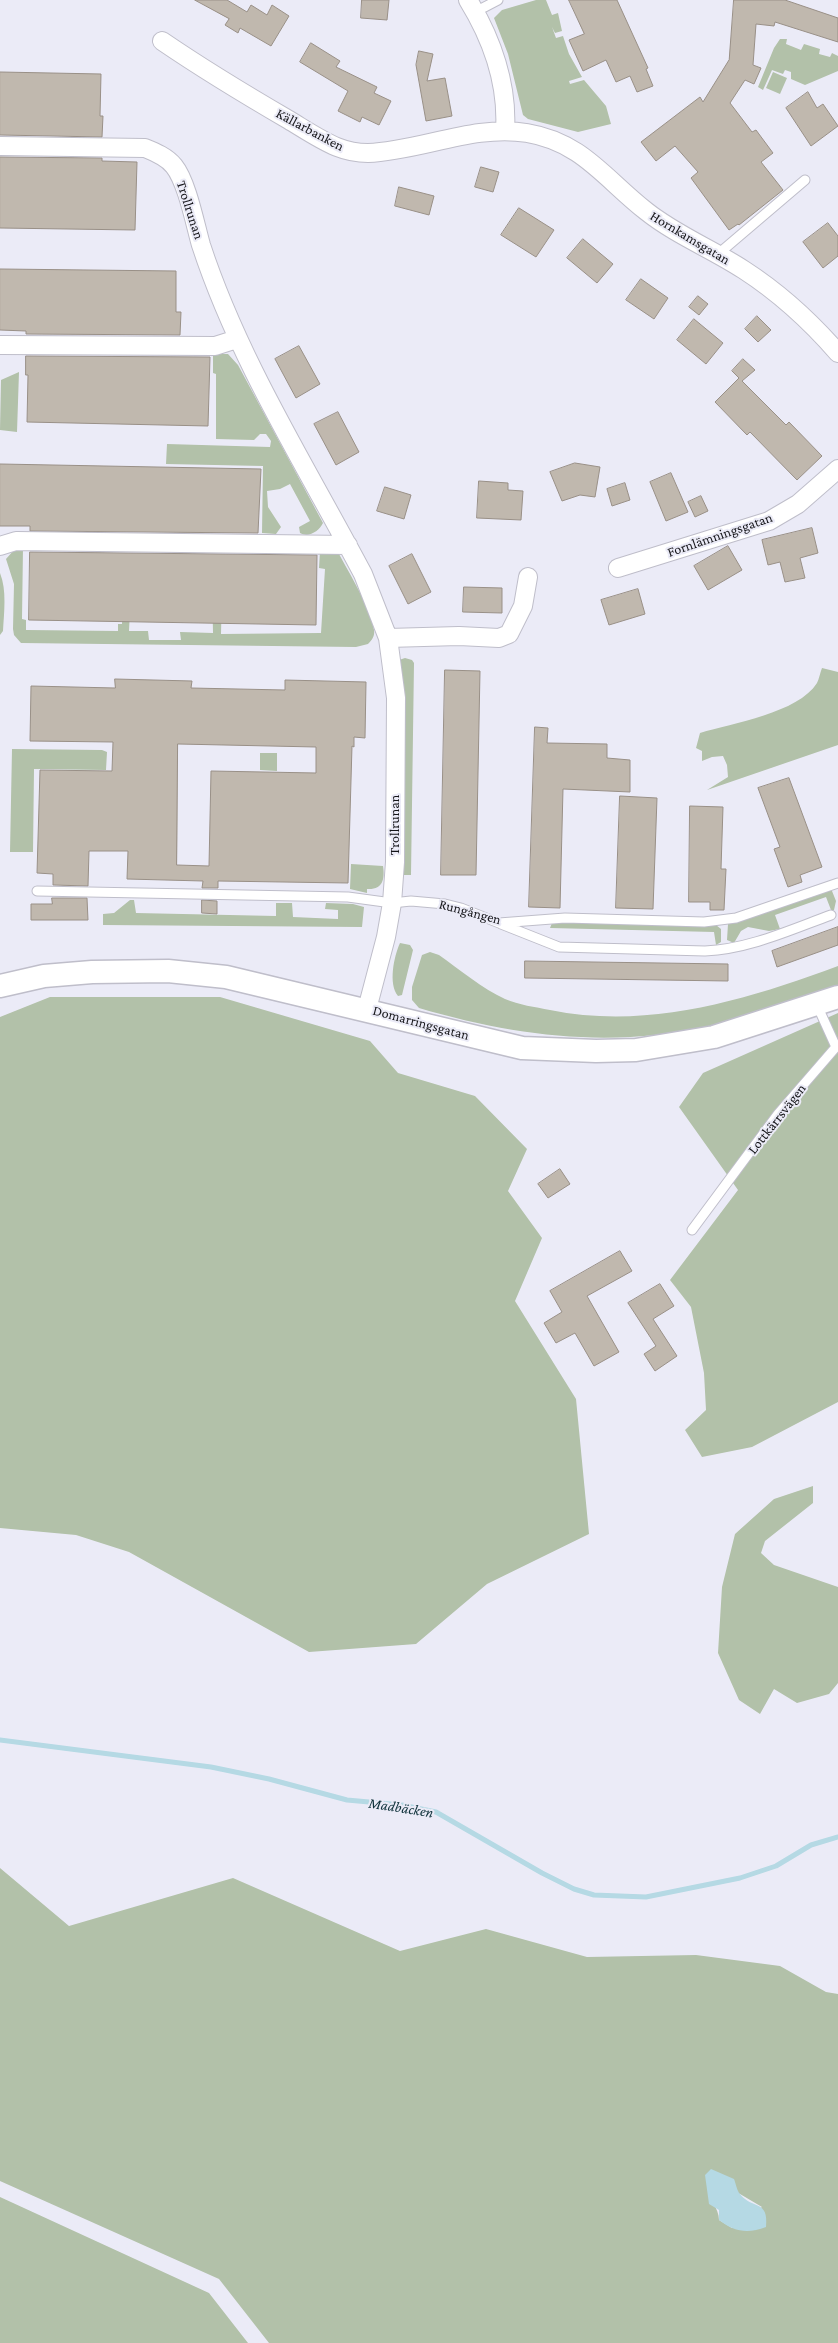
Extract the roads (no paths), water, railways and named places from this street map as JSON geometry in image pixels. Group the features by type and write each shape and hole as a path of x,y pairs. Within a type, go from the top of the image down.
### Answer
{"street":[{"path":"472,6 500,72 507,107 505,130"},
{"name":"Källarbanken","path":"162,41 279,114 336,146 352,152 378,152 505,130"},
{"name":"Hornkamsgatan","path":"505,130 528,133 568,145 585,156 646,212 766,286 822,333 838,352"},
{"name":"Trollrunan","path":"0,146 145,148 165,158 174,166 180,177 202,246 237,339 348,545 376,604 388,638 396,698 395,862 392,903 367,1009"},
{"path":"0,345 215,346 237,339"},
{"name":"Fornlämningsgatan","path":"618,568 769,521 798,504 838,469"},
{"path":"0,546 16,541 348,545"},
{"path":"388,638 458,636 499,638 509,634 523,606 528,577"},
{"name":"Domarringsgatan","path":"0,986 44,976 92,972 168,970 226,977 367,1009 522,1048 596,1051 636,1050 714,1037 838,997"}],"lane":[{"path":"472,6 498,0"},
{"path":"717,255 805,180"},
{"name":"Rungången","path":"37,891 348,897 392,903 445,904 499,922 565,918 704,922 726,920 838,883"},
{"path":"499,922 559,947 705,951 726,950 754,943 831,915"},
{"name":"Lottkärrsvägen","path":"692,1230 778,1114 836,1047 817,1004"}],"water":[{"path":"711,2169 734,2179 740,2194 745,2199 762,2208 765,2212 766,2227 753,2231 741,2231 719,2220 719,2210 709,2204 705,2175"}],"waterway":[{"name":"Madbäcken","path":"0,1740 211,1767 269,1779 347,1800 402,1805 436,1812 542,1873 574,1889 594,1895 646,1897 740,1878 776,1866 811,1845 838,1837"}]}
